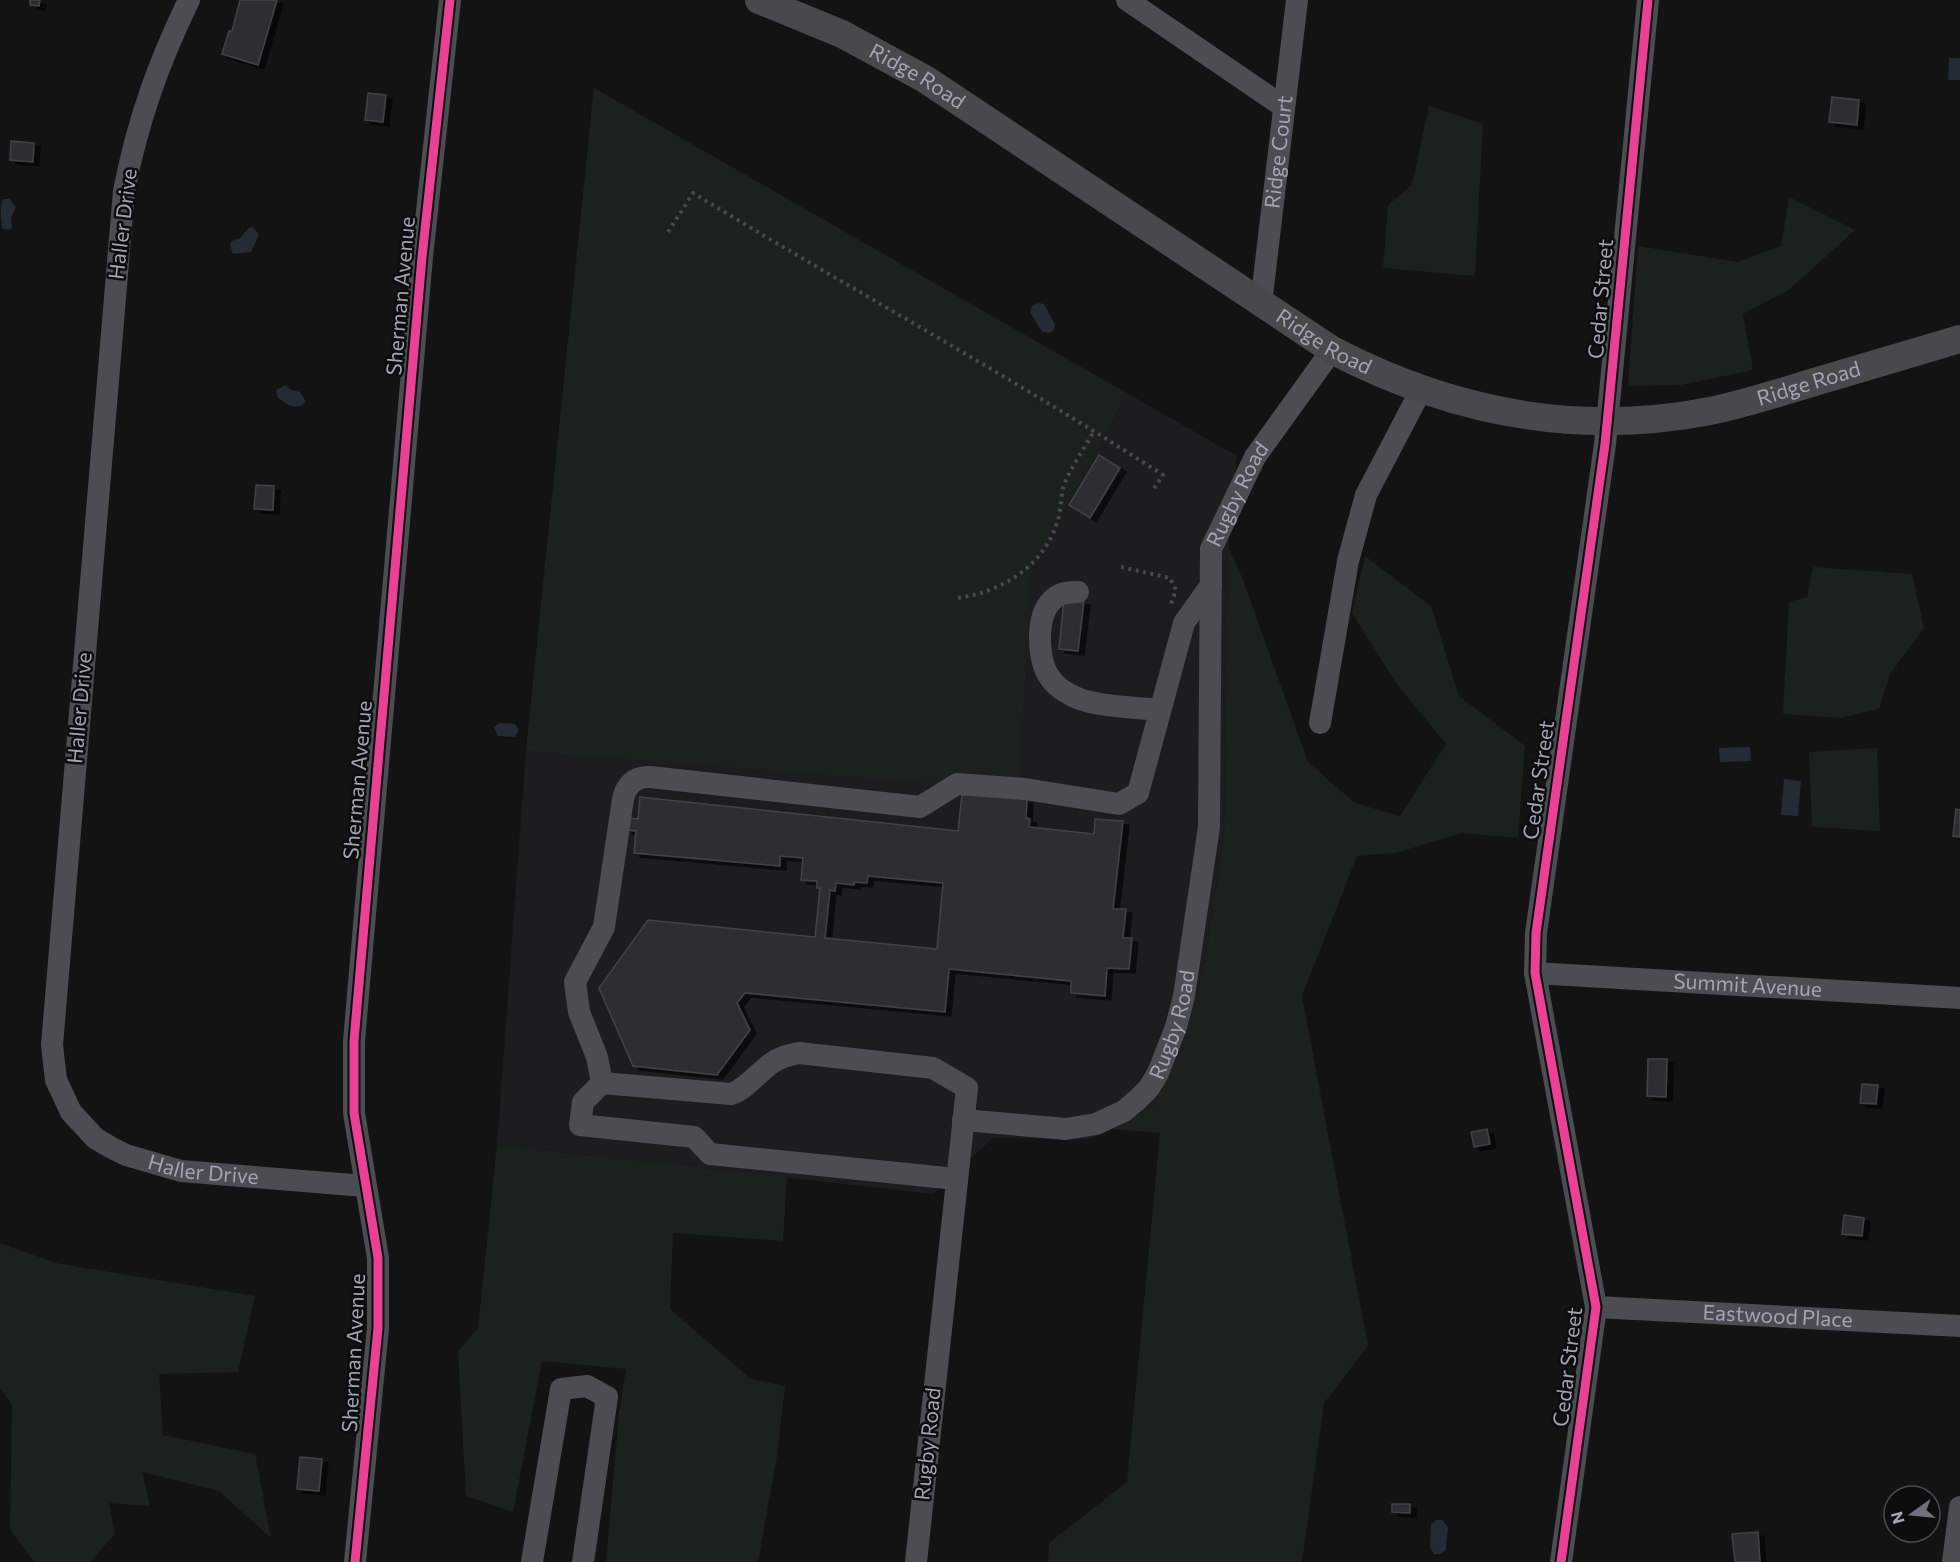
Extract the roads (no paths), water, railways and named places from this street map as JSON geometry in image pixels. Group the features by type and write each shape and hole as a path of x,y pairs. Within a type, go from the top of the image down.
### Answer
{"main road":[{"name":"Ridge Road","path":"759,0 842,34 915,73 1332,350 1364,367 1421,390 1472,405 1513,414 1566,420 1608,421 1677,416 1722,408 1960,339"}],"street":[{"name":"Haller Drive","path":"189,0 149,92 124,191 52,1063 56,1080 71,1112 95,1138 126,1155 181,1171 365,1186"},
{"name":"Sherman Avenue","path":"355,1562 378,1328 378,1258 354,1113 354,1041 422,257 450,0"},
{"path":"1127,0 1284,107"},
{"name":"Ridge Court","path":"1261,304 1297,0"},
{"name":"Cedar Street","path":"1561,1562 1596,1307 1535,973 1536,933 1608,421 1648,0"},
{"name":"Rugby Road","path":"916,1562 963,1120 1066,1130 1096,1125 1124,1111 1149,1088 1158,1073 1176,1027 1184,996 1209,827 1211,549 1255,457 1332,350"},
{"path":"1320,723 1348,561 1366,495 1421,390"},
{"path":"602,1083 597,1057 579,1012 575,982 604,927 623,799 628,785 644,777 650,777 920,807 957,784 1025,789 1119,804 1138,793 1184,623 1211,585"},
{"path":"1078,592 1065,592 1054,598 1046,609 1041,626 1040,643 1042,661 1048,675 1059,688 1082,701 1160,710"},
{"name":"Summit Avenue","path":"1535,973 1960,998"},
{"path":"602,1083 731,1094 740,1090 771,1063 799,1053 933,1068 967,1088 963,1120"},
{"path":"602,1083 583,1102 580,1125 694,1137 710,1154 956,1179"},
{"name":"Eastwood Place","path":"1596,1307 1960,1326"},
{"path":"532,1562 561,1389 587,1386 607,1397 583,1562"},
{"path":"1953,1562 1960,1507"}]}
